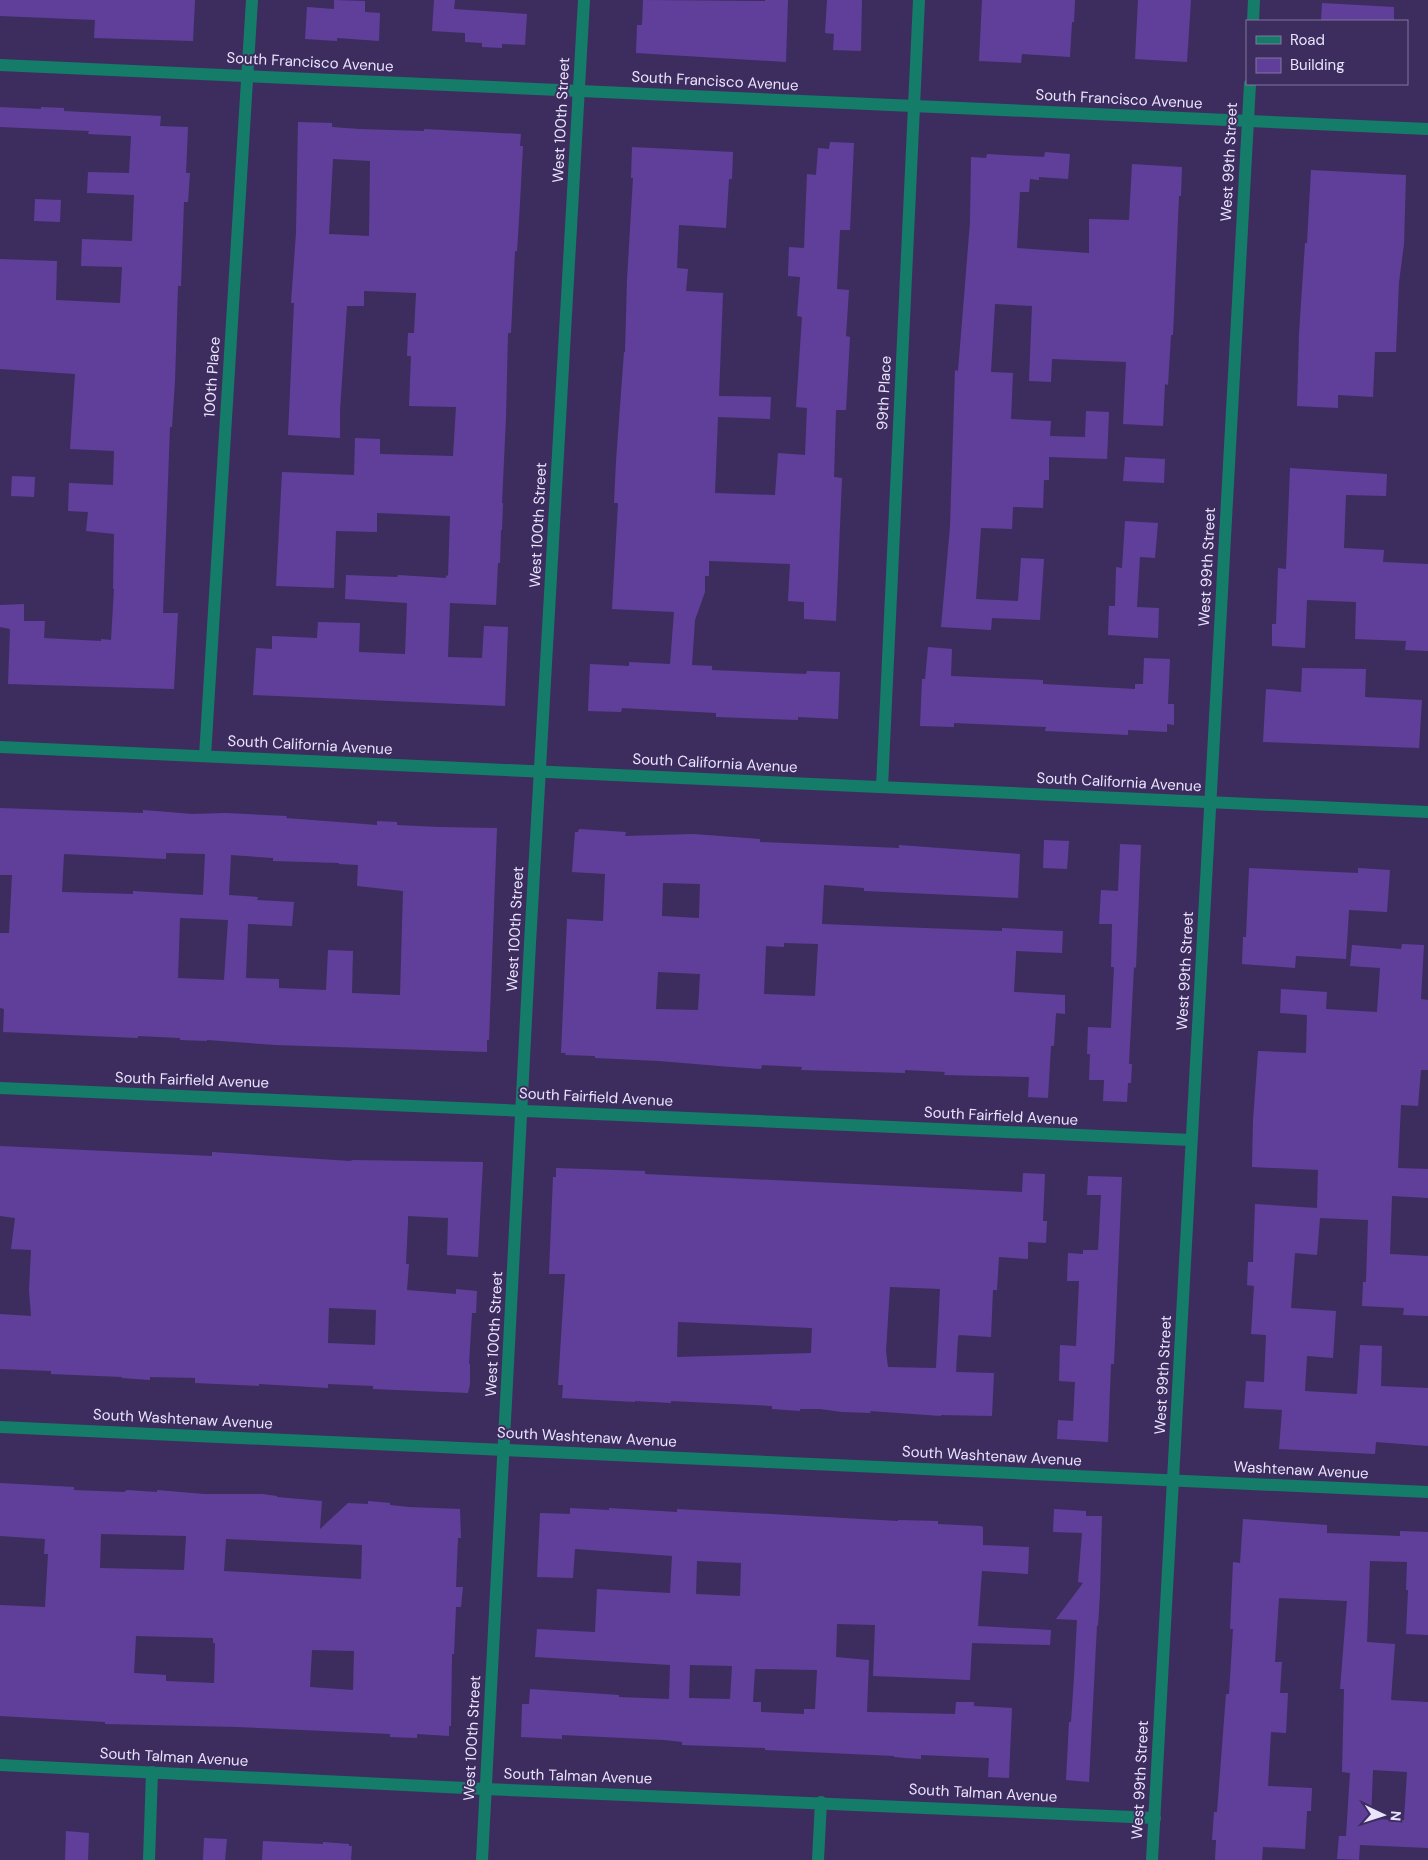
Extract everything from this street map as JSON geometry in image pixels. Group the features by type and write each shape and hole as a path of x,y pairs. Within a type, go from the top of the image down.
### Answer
{"street":[{"name":"100th Place","path":"206,756 252,0"},
{"name":"West 100th Street","path":"482,1860 505,1450 521,1110 584,0"},
{"name":"99th Place","path":"882,787 919,0"},
{"path":"1253,20 1254,0"},
{"name":"South Francisco Avenue","path":"0,65 1428,129"},
{"name":"West 99th Street","path":"1152,1860 1250,85"},
{"name":"South California Avenue","path":"0,747 1428,812"},
{"name":"South Fairfield Avenue","path":"0,1088 1191,1140"},
{"name":"South Washtenaw Avenue","path":"0,1427 1174,1480"},
{"name":"Washtenaw Avenue","path":"1174,1480 1428,1492"},
{"name":"South Talman Avenue","path":"0,1764 485,1789 821,1802 1155,1818"},
{"path":"149,1860 152,1772"},
{"path":"818,1860 821,1802"}],"building":[{"path":"0,0 195,0 193,41 94,38 95,20 0,16"},
{"path":"334,0 365,1 365,12 380,13 379,41 337,38 337,41 305,39 307,7 334,9"},
{"path":"434,0 455,0 454,9 527,14 525,45 502,44 502,48 482,47 482,43 465,42 465,33 432,31"},
{"path":"643,0 788,0 786,62 636,53 637,25 642,25"},
{"path":"827,0 862,0 861,51 833,50 834,34 825,33"},
{"path":"982,0 1075,0 1070,57 1022,54 1021,63 979,61"},
{"path":"1138,0 1191,0 1187,62 1135,59"},
{"path":"1322,3 1394,7 1394,20 1321,20"},
{"path":"0,107 64,108 64,111 161,116 160,126 188,127 186,173 190,173 188,202 184,202 181,286 178,286 175,381 172,427 170,427 163,613 178,613 174,689 8,684 10,629 0,627 0,605 24,604 24,621 45,621 44,638 111,640 114,589 114,534 86,531 88,512 68,511 69,483 113,485 114,451 70,449 75,374 0,369 0,259 57,261 56,300 120,303 122,267 81,266 82,239 132,241 134,195 87,193 88,172 129,173 131,136 88,134 89,131 0,127"},
{"path":"298,122 332,123 332,127 359,129 424,131 424,129 521,134 520,146 523,146 520,203 517,251 515,251 511,333 508,333 502,530 496,605 450,603 448,657 482,658 484,626 508,627 505,706 253,695 256,648 272,649 272,636 317,638 318,622 360,623 359,652 405,654 407,603 345,599 346,575 397,577 398,575 446,578 446,575 448,576 450,516 377,513 377,532 336,531 334,588 276,586 282,472 354,475 355,438 380,439 380,454 453,456 456,407 409,406 411,356 407,356 408,333 414,333 416,293 364,291 364,306 347,306 340,438 288,435 294,303 291,303 296,233","holes":["333,159 370,161 369,236 329,234"]},
{"path":"830,142 854,143 850,230 840,230 837,289 849,290 846,336 850,337 846,410 836,410 834,477 842,478 836,621 804,619 804,602 788,601 790,564 709,561 709,576 705,576 705,592 695,620 692,665 712,666 712,670 806,674 807,671 840,672 838,719 798,717 798,720 716,717 716,713 622,708 621,712 588,711 590,664 629,666 629,662 670,664 674,612 612,609 618,503 614,503 625,352 633,178 631,178 632,147 733,152 732,179 729,179 726,228 679,225 677,268 688,269 686,291 723,293 719,396 771,397 770,419 718,417 715,493 775,495 778,453 805,455 807,408 796,407 802,317 797,316 800,277 788,276 789,247 804,248 807,174 816,175 818,148 829,149"},
{"path":"1045,152 1070,154 1068,179 1039,177 1039,180 1030,179 1029,192 1020,192 1017,248 1089,253 1089,219 1129,220 1132,164 1182,167 1173,335 1171,335 1168,385 1165,384 1163,426 1123,424 1126,362 1052,359 1051,382 1029,381 1032,306 995,304 991,372 1013,373 1011,419 1051,421 1050,436 1085,437 1086,411 1109,412 1107,459 1049,457 1049,480 1044,480 1043,508 1013,507 1012,529 981,528 976,599 1018,601 1021,558 1044,559 1040,620 992,618 991,630 941,627 950,527 955,370 958,371 970,222 971,157 986,158 987,154 1044,157"},
{"path":"1311,170 1406,175 1404,244 1399,282 1396,352 1375,352 1373,397 1338,395 1338,408 1297,406 1299,334"},
{"path":"35,199 61,200 60,222 34,221"},
{"path":"1125,457 1165,459 1164,483 1123,481"},
{"path":"1290,468 1387,474 1386,496 1346,495 1344,548 1384,550 1383,562 1428,564 1428,651 1405,650 1406,641 1355,639 1356,602 1307,600 1305,648 1272,646 1272,624 1276,624 1278,568 1286,569"},
{"path":"12,476 35,477 34,497 11,496"},
{"path":"1125,521 1158,523 1155,558 1140,557 1137,607 1159,608 1158,638 1108,635 1109,606 1115,606 1116,567 1122,568"},
{"path":"928,647 952,649 951,676 1043,680 1043,684 1135,689 1135,684 1143,684 1144,658 1170,659 1168,704 1174,704 1174,725 1167,724 1167,732 1128,730 1128,735 1045,731 1046,727 954,723 954,727 920,726 922,679 925,679"},
{"path":"1302,668 1366,669 1365,697 1422,700 1419,748 1263,742 1266,689 1301,692"},
{"path":"0,808 143,813 143,810 192,814 226,813 287,816 286,818 377,825 377,821 397,822 397,825 497,828 487,1052 276,1045 138,1036 138,1038 3,1032 4,1009 0,1008 0,933 9,933 12,875 0,875","holes":["166,853 205,854 203,895 133,891 133,894 62,892 64,854 166,859","231,855 273,858 273,861 358,865 357,886 403,891 400,995 352,993 353,951 328,950 326,990 279,988 279,979 246,978 248,924 292,926 294,902 257,900 258,897 229,895","180,918 228,920 224,980 178,978"]},
{"path":"579,829 626,832 625,836 693,834 760,839 760,842 899,848 899,845 1020,854 1018,898 864,891 864,888 824,885 822,924 1002,931 1002,928 1063,931 1062,953 1016,951 1014,992 1065,995 1065,1014 1056,1013 1054,1046 1051,1046 1048,1098 1028,1097 1029,1077 944,1075 945,1072 905,1070 905,1073 801,1070 802,1067 762,1065 761,1069 595,1058 595,1056 565,1055 566,1053 561,1053 567,919 603,921 605,874 572,872 575,832 578,832","holes":["663,883 700,884 699,918 662,916","784,943 818,944 815,996 764,994 766,946 784,947","658,972 700,974 698,1010 656,1009"]},
{"path":"1044,840 1069,841 1067,869 1043,868"},
{"path":"1120,844 1141,845 1136,968 1134,967 1129,1064 1132,1064 1131,1083 1128,1083 1127,1102 1103,1101 1104,1080 1089,1080 1090,1054 1087,1054 1088,1027 1111,1028 1114,967 1111,967 1112,924 1099,924 1101,890 1118,891"},
{"path":"1249,868 1358,873 1358,868 1390,870 1387,912 1349,910 1346,959 1296,956 1295,968 1242,964 1243,937 1246,937"},
{"path":"1402,944 1424,945 1421,999 1428,1000 1428,1070 1421,1070 1418,1106 1401,1105 1398,1168 1428,1169 1428,1198 1392,1196 1390,1254 1428,1256 1428,1316 1403,1315 1404,1308 1362,1306 1363,1282 1366,1282 1368,1220 1320,1218 1317,1255 1295,1253 1291,1308 1336,1311 1333,1358 1307,1356 1305,1391 1357,1394 1360,1345 1382,1346 1381,1386 1428,1388 1428,1446 1376,1442 1375,1454 1279,1449 1282,1410 1244,1408 1246,1381 1264,1382 1266,1335 1251,1334 1254,1286 1247,1285 1248,1262 1253,1262 1255,1204 1317,1208 1318,1170 1252,1167 1258,1051 1306,1053 1307,1015 1280,1013 1281,989 1327,992 1326,1009 1377,1012 1380,968 1350,966 1352,945 1401,949"},
{"path":"0,1146 212,1156 212,1152 350,1161 483,1162 478,1257 447,1255 448,1218 408,1216 406,1264 409,1264 407,1290 456,1294 456,1289 477,1291 476,1313 472,1313 469,1364 470,1384 468,1393 373,1389 373,1386 328,1384 328,1388 195,1383 195,1378 150,1377 150,1380 51,1374 51,1371 0,1369 0,1314 31,1316 29,1290 31,1250 11,1249 15,1218 0,1216","holes":["329,1308 376,1310 375,1345 328,1343"]},
{"path":"556,1168 645,1171 645,1174 1022,1192 1023,1173 1045,1174 1043,1221 1047,1221 1046,1243 1028,1242 1028,1259 999,1257 997,1290 993,1290 991,1337 959,1335 958,1337 956,1372 994,1373 992,1416 941,1416 870,1411 871,1413 842,1412 820,1409 800,1409 800,1411 772,1409 772,1406 562,1398 563,1385 558,1385 565,1274 549,1274 553,1177 556,1177","holes":["890,1287 940,1289 936,1368 888,1367 886,1351","678,1322 812,1328 811,1353 677,1357"]},
{"path":"1088,1176 1122,1177 1114,1364 1111,1364 1108,1442 1057,1439 1058,1420 1073,1421 1075,1382 1059,1381 1060,1345 1076,1346 1079,1281 1067,1281 1068,1253 1083,1254 1083,1250 1098,1250 1101,1195 1087,1195"},
{"path":"0,1483 74,1487 74,1490 157,1492 157,1490 204,1494 262,1494 322,1501 320,1529 348,1503 368,1504 368,1501 409,1507 460,1509 461,1538 458,1538 456,1587 463,1587 461,1607 456,1607 449,1736 417,1734 417,1738 390,1737 390,1734 238,1727 105,1724 105,1722 0,1716 0,1605 45,1607 48,1554 44,1554 45,1539 0,1536","holes":["101,1534 186,1536 184,1570 100,1568","226,1539 362,1545 361,1579 224,1571","136,1636 213,1638 213,1643 215,1643 214,1683 166,1681 166,1675 134,1673","312,1650 354,1651 353,1690 310,1687"]},
{"path":"570,1508 677,1512 677,1509 898,1521 938,1521 938,1524 983,1527 983,1545 1029,1547 1028,1574 982,1571 978,1626 1051,1630 1050,1645 972,1643 970,1680 873,1676 875,1625 837,1624 836,1657 869,1660 867,1712 955,1714 956,1702 974,1702 974,1706 1012,1708 1009,1778 988,1777 989,1758 921,1755 921,1759 765,1750 765,1748 682,1745 682,1742 664,1740 562,1735 562,1739 521,1737 522,1704 529,1704 530,1689 619,1695 619,1697 669,1699 670,1665 535,1657 537,1629 595,1632 597,1589 670,1593 672,1556 575,1549 573,1578 537,1577 540,1513 570,1514","holes":["697,1561 741,1563 740,1596 696,1594","690,1665 732,1666 730,1699 689,1698","755,1669 817,1670 815,1709 804,1709 804,1714 761,1712 761,1702 753,1702"]},
{"path":"1054,1509 1086,1511 1086,1516 1102,1516 1100,1594 1089,1782 1066,1780 1077,1620 1056,1619 1083,1583 1078,1582 1082,1533 1053,1532"},
{"path":"1243,1519 1327,1525 1327,1533 1400,1536 1400,1531 1428,1532 1428,1635 1406,1634 1407,1562 1370,1561 1367,1642 1395,1644 1391,1700 1428,1702 1428,1848 1360,1845 1359,1860 1337,1859 1339,1836 1346,1836 1350,1773 1342,1772 1344,1689 1340,1689 1347,1601 1279,1598 1275,1662 1282,1662 1280,1693 1288,1693 1286,1733 1271,1732 1268,1786 1312,1788 1311,1811 1307,1811 1305,1849 1263,1847 1262,1860 1215,1860 1216,1840 1212,1840 1214,1812 1217,1812 1226,1694 1229,1694 1233,1629 1230,1629 1233,1562 1240,1563","holes":["1373,1770 1407,1772 1404,1820 1371,1819"]},
{"path":"66,1831 89,1833 88,1860 65,1860"},
{"path":"204,1838 227,1839 225,1860 203,1860"},
{"path":"263,1841 349,1844 349,1846 352,1846 351,1860 262,1860"}]}
